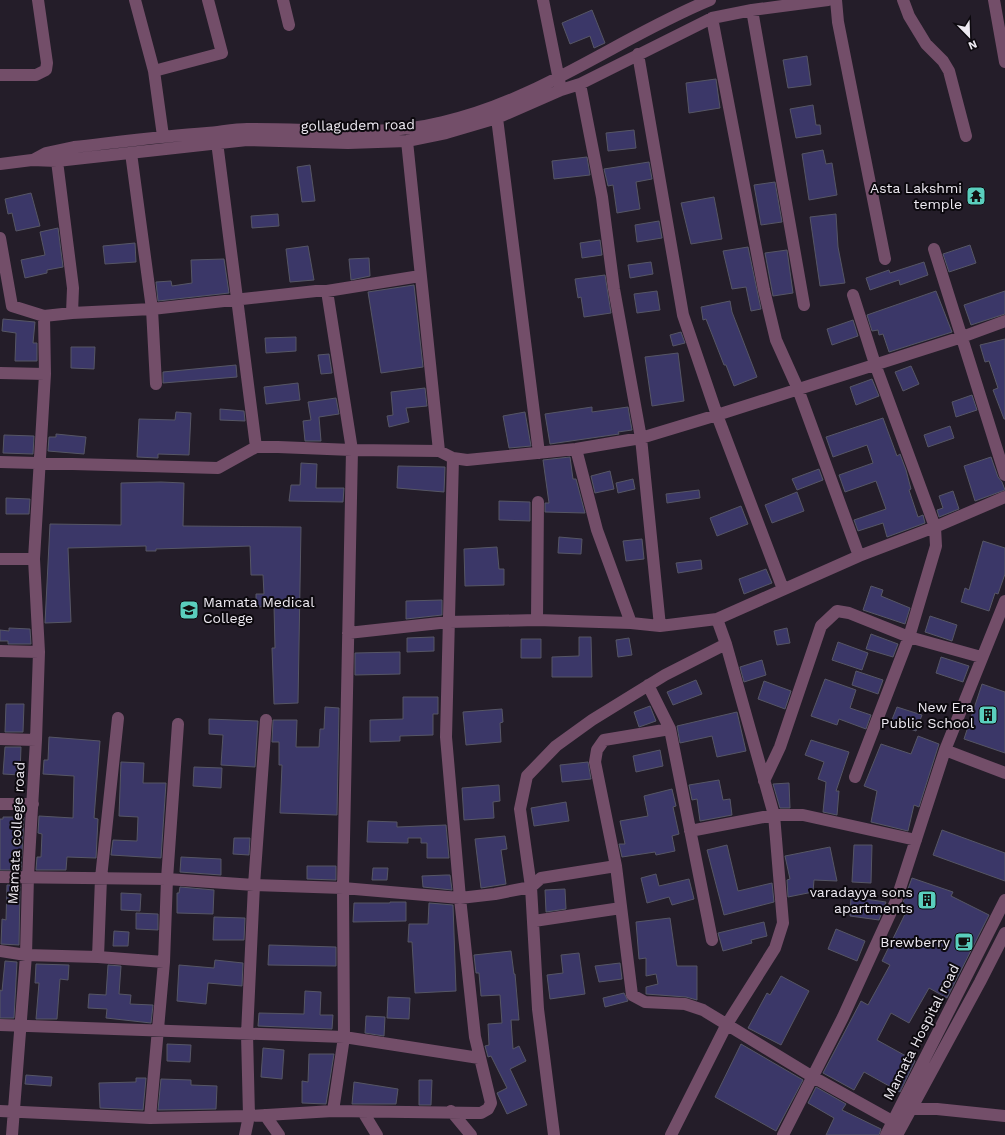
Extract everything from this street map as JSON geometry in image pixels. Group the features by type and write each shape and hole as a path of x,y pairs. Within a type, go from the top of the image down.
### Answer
{"street":[{"path":"0,75 36,75 46,70 47,63 38,0"},
{"path":"135,0 154,71 163,136"},
{"path":"154,71 222,53 208,0"},
{"path":"283,0 289,25"},
{"path":"543,0 557,78 561,90"},
{"name":"gollagudem road","path":"32,160 56,150 163,136 246,129 347,132 406,129 444,122 493,107 557,78 679,13 710,0"},
{"name":"gollagudem road","path":"0,164 32,160 57,161 217,142 247,140 348,143 407,141 446,133 497,118 561,90 580,84 712,18 752,10 828,0"},
{"path":"836,0 838,22 885,259"},
{"path":"903,0 909,16 926,44 943,61 949,71 966,136"},
{"path":"994,0 1005,62"},
{"path":"752,10 804,305"},
{"path":"712,18 764,290 776,340 798,389 859,556"},
{"path":"638,54 683,315 717,415 782,589"},
{"path":"580,84 602,197 614,289 641,438 660,626"},
{"path":"497,118 539,453"},
{"path":"407,141 439,451"},
{"path":"217,142 256,447"},
{"path":"131,153 152,309 156,384"},
{"path":"57,161 73,288 72,313"},
{"path":"0,239 9,300 12,306 44,316 152,309 327,291 420,276"},
{"path":"934,249 1005,475"},
{"path":"327,291 352,450 343,888 344,1037 333,1111"},
{"path":"852,295 875,364 935,527 936,546 909,637 855,777"},
{"name":"Mamata college road","path":"12,1135 26,955 28,876 36,740 39,652 34,559 46,374 44,316"},
{"path":"0,462 218,468 256,447 439,451 453,458 467,460 576,449 641,438 962,337 1005,321"},
{"path":"0,373 46,374"},
{"path":"576,449 597,530 631,623"},
{"path":"0,1111 150,1118 249,1116 333,1111 481,1112 488,1109 491,1103 475,1037 460,898 446,737 453,458"},
{"path":"348,633 449,622 537,620 631,623 660,626 717,619 859,556 935,527 1005,497"},
{"path":"537,620 538,502"},
{"path":"0,558 34,559"},
{"path":"783,1135 843,1017 896,901 945,750 981,657 1005,601"},
{"path":"764,781 780,747 821,626 837,611 849,613 909,637 981,657"},
{"path":"671,1135 727,1024 775,948 783,923 774,815 726,644 717,619"},
{"path":"554,1135 538,1009 531,887 520,809 527,776 556,746 592,720 648,686 726,644"},
{"path":"0,651 39,652"},
{"path":"648,686 670,729 712,940"},
{"path":"98,957 101,878 118,718"},
{"path":"245,1135 249,1116 247,1034 254,885 266,720"},
{"path":"150,1118 164,962 167,879 178,724"},
{"path":"670,729 604,740 597,750 595,762 616,866 632,995 645,1002 685,1004 703,1010 813,1077 892,1121"},
{"path":"0,739 36,740"},
{"path":"945,750 1005,773"},
{"path":"0,804 33,804"},
{"path":"690,831 774,815 803,815 916,840"},
{"path":"0,877 28,876 167,879 254,885 343,888 460,898 495,894 531,887 541,878 616,866"},
{"name":"Mamata Hospital road","path":"886,1135 1005,900"},
{"path":"534,921 621,908"},
{"name":"Mamata Hospital road","path":"897,1135 1005,933"},
{"path":"0,951 26,955 98,957 164,962"},
{"path":"0,1025 157,1029 344,1037 479,1058"},
{"path":"911,1109 938,1109 1005,1116"},
{"path":"452,1111 471,1135"},
{"path":"362,1112 377,1135"},
{"path":"265,1115 279,1135"}],"building":[{"path":"592,10 605,43 594,48 590,36 570,44 562,23"},
{"path":"807,56 811,85 788,88 783,60"},
{"path":"716,79 720,108 689,113 686,83"},
{"path":"813,105 816,125 820,125 821,134 796,138 790,109"},
{"path":"634,130 636,148 608,151 606,133"},
{"path":"823,150 826,164 832,163 837,195 809,200 802,154"},
{"path":"587,157 590,175 554,179 552,161"},
{"path":"649,162 652,179 636,182 640,209 617,213 613,185 608,186 604,169"},
{"path":"310,165 315,201 302,202 297,167"},
{"path":"775,182 782,222 761,225 754,185"},
{"path":"31,193 40,226 16,231 12,213 8,214 5,199"},
{"path":"714,197 722,239 691,244 681,203"},
{"path":"278,214 279,226 252,228 251,216"},
{"path":"836,214 838,247 845,283 820,286 810,217"},
{"path":"659,221 662,238 637,242 635,225"},
{"path":"58,228 63,267 47,270 47,273 25,278 21,260 45,255 40,232"},
{"path":"600,240 602,255 582,258 580,243"},
{"path":"135,243 136,262 105,264 103,246"},
{"path":"970,245 976,263 949,272 943,254"},
{"path":"308,246 314,280 290,282 286,249"},
{"path":"748,247 761,309 751,311 746,287 732,289 723,251"},
{"path":"787,250 793,293 773,296 765,253"},
{"path":"369,258 370,276 351,280 349,259"},
{"path":"224,259 229,293 158,301 156,282 171,281 172,286 192,283 191,260"},
{"path":"651,262 653,274 630,278 628,265"},
{"path":"924,262 928,275 900,285 899,280 870,290 866,278 889,270 890,273"},
{"path":"605,275 611,313 584,317 581,297 578,298 575,279"},
{"path":"414,285 423,367 381,373 368,292"},
{"path":"657,291 660,310 637,313 634,294"},
{"path":"936,291 952,332 889,352 883,334 879,335 878,330 872,331 867,315"},
{"path":"1005,291 1005,314 971,325 964,305"},
{"path":"730,301 732,312 757,377 734,386 706,319 703,320 701,307"},
{"path":"3,319 35,322 33,343 37,343 37,361 15,361 16,333 2,331"},
{"path":"853,320 858,336 832,345 827,329"},
{"path":"681,332 685,343 673,346 670,335"},
{"path":"296,337 296,351 266,353 265,338"},
{"path":"1005,339 1004,419 993,390 998,388 989,361 985,362 980,345"},
{"path":"71,347 95,347 94,369 71,368"},
{"path":"678,353 684,401 652,406 645,357"},
{"path":"329,354 332,373 321,374 318,355"},
{"path":"236,365 237,377 163,383 163,372"},
{"path":"911,366 919,384 903,391 895,372"},
{"path":"872,379 879,396 856,405 850,387"},
{"path":"298,383 300,400 266,404 264,387"},
{"path":"425,388 427,406 406,408 409,422 389,427 387,416 393,415 391,392"},
{"path":"972,395 977,410 956,417 952,402"},
{"path":"336,398 339,414 319,417 321,441 305,441 303,421 311,420 308,402"},
{"path":"592,407 592,412 628,407 632,430 618,432 619,434 550,444 545,414"},
{"path":"220,409 244,411 245,421 220,420"},
{"path":"176,412 191,413 189,455 158,454 158,458 137,457 139,419 175,420"},
{"path":"525,412 531,446 509,448 503,416"},
{"path":"883,418 897,456 900,454 906,470 911,489 909,490 918,517 923,515 925,523 887,537 883,523 858,531 854,520 886,509 876,481 845,492 839,475 873,463 867,445 833,457 826,437"},
{"path":"950,426 954,438 928,447 924,435"},
{"path":"56,434 86,437 84,454 48,451 49,437 56,437"},
{"path":"4,435 34,436 33,454 3,453"},
{"path":"570,457 573,479 576,479 585,513 545,512 545,503 549,503 543,460"},
{"path":"991,457 998,477 1005,490 975,501 964,466"},
{"path":"301,463 317,464 316,488 344,488 343,502 289,501 291,485 300,485"},
{"path":"398,466 445,467 444,492 397,488"},
{"path":"819,469 823,480 797,490 792,479"},
{"path":"610,471 614,489 595,493 591,476"},
{"path":"633,479 635,489 618,493 616,483"},
{"path":"121,483 184,483 183,526 301,527 298,703 274,704 272,648 275,648 274,606 256,607 256,594 264,594 263,575 251,575 250,546 156,549 156,551 146,551 146,546 68,548 71,622 45,623 50,524 121,525"},
{"path":"699,490 700,498 667,503 666,494"},
{"path":"953,491 959,509 939,517 937,510 943,508 939,496"},
{"path":"797,492 804,511 772,523 765,505"},
{"path":"6,498 30,499 29,514 6,514"},
{"path":"499,501 530,502 530,521 499,520"},
{"path":"741,506 748,524 717,536 710,518"},
{"path":"559,537 582,539 581,554 558,553"},
{"path":"642,539 644,559 626,561 623,541"},
{"path":"983,541 1005,548 1005,574 998,594 995,593 989,611 961,602 965,588 969,590"},
{"path":"497,547 499,569 504,569 504,585 465,586 464,549"},
{"path":"701,560 702,569 678,573 676,563"},
{"path":"766,569 772,583 744,594 739,579"},
{"path":"871,586 883,590 881,596 910,608 905,624 863,610"},
{"path":"442,600 442,615 406,619 406,601"},
{"path":"930,616 957,625 952,641 925,632"},
{"path":"9,628 30,629 31,644 8,644 8,641 0,641 0,630 9,631"},
{"path":"787,628 790,643 777,645 774,631"},
{"path":"871,634 898,644 893,657 866,649"},
{"path":"434,637 434,651 407,652 407,638"},
{"path":"579,637 591,637 592,677 552,677 552,657 579,656"},
{"path":"629,638 632,655 618,657 616,640"},
{"path":"521,639 541,639 541,658 521,658"},
{"path":"838,642 868,653 862,670 832,660"},
{"path":"400,652 400,674 355,675 355,653"},
{"path":"941,657 969,666 963,682 936,673"},
{"path":"762,660 766,675 744,682 740,667"},
{"path":"856,671 883,680 878,694 852,685"},
{"path":"825,679 856,690 850,708 871,715 866,729 839,719 837,725 811,716"},
{"path":"696,680 702,694 673,705 667,692"},
{"path":"764,681 791,691 785,709 758,699"},
{"name":"New Era Public School","path":"982,684 1005,692 1005,753 964,739"},
{"path":"403,697 438,697 438,714 433,714 433,735 400,736 400,741 370,742 370,720 403,719"},
{"path":"6,704 24,704 23,732 5,732"},
{"path":"650,706 656,721 639,727 634,712"},
{"path":"325,707 339,708 337,815 280,813 282,765 279,765 279,742 272,742 273,720 297,720 296,747 319,747 320,729 324,729"},
{"path":"897,707 922,715 916,731 891,722"},
{"path":"502,709 503,722 500,723 501,742 466,745 463,712"},
{"path":"737,712 746,751 717,757 712,736 680,743 677,726"},
{"path":"209,719 258,721 255,767 221,765 223,735 209,734"},
{"path":"918,736 939,744 919,807 914,805 908,831 871,822 877,791 864,786 881,744 911,754"},
{"path":"49,737 100,741 94,818 98,819 96,858 67,857 66,870 36,870 37,857 41,857 42,834 38,833 39,816 73,818 74,776 43,774 44,760 48,760"},
{"path":"811,740 849,752 836,791 839,791 837,815 823,812 826,782 818,779 824,762 805,755"},
{"path":"5,747 21,747 20,775 3,774"},
{"path":"660,750 663,766 636,772 633,756"},
{"path":"121,762 144,763 143,783 166,783 161,858 111,855 113,840 137,841 138,817 119,816"},
{"path":"588,762 591,779 562,782 560,765"},
{"path":"194,767 222,768 221,788 193,786"},
{"path":"719,780 723,800 730,799 732,815 700,821 697,799 692,800 689,785"},
{"path":"789,783 790,808 780,808 773,784"},
{"path":"499,785 500,801 493,802 494,818 464,820 462,788"},
{"path":"672,789 676,806 673,807 679,834 672,836 675,851 656,855 655,852 622,857 619,844 625,844 620,821 648,816 644,796"},
{"path":"566,802 569,821 534,826 531,808"},
{"path":"3,817 24,817 21,870 0,870 0,819 3,819"},
{"path":"368,821 397,822 397,827 446,825 449,858 427,858 427,843 421,843 421,838 408,838 408,843 367,842"},
{"path":"942,830 1005,853 1005,881 933,855"},
{"path":"505,836 507,849 501,850 506,884 481,888 475,839"},
{"path":"234,838 250,838 249,855 233,854"},
{"path":"727,845 738,891 772,883 774,902 724,915 707,850"},
{"path":"854,845 872,845 871,883 852,882"},
{"path":"830,847 837,881 814,880 813,892 788,897 787,880 790,879 785,856"},
{"path":"181,857 221,859 221,875 180,872"},
{"path":"307,866 336,866 336,880 307,879"},
{"path":"373,868 388,868 387,880 372,880"},
{"path":"656,874 659,886 689,879 694,899 672,905 669,897 647,903 641,878"},
{"path":"450,875 452,890 423,887 422,876"},
{"path":"912,878 953,892 951,896 989,915 947,998 929,988 909,1023 891,1013 877,1040 915,1061 900,1092 864,1072 854,1090 823,1073 861,1001 868,1005 890,965 882,961 907,910 901,908"},
{"path":"7,885 20,885 19,945 1,944 2,919 6,920"},
{"path":"180,887 214,890 213,914 177,913 177,893 179,893"},
{"path":"565,889 566,909 546,912 545,890"},
{"path":"121,893 141,894 140,911 121,910"},
{"path":"851,897 886,902 879,920 850,916"},
{"path":"406,902 406,921 353,922 354,903"},
{"path":"429,903 453,905 456,991 415,993 412,942 408,942 409,924 428,924"},
{"path":"136,913 158,914 158,930 136,929"},
{"path":"214,917 245,918 244,940 213,940"},
{"path":"670,918 677,966 697,966 697,1000 686,997 646,994 646,987 658,984 656,974 646,976 646,958 639,959 636,922"},
{"path":"764,922 767,936 751,940 752,943 723,951 718,933"},
{"path":"836,929 865,941 857,961 828,949"},
{"path":"114,931 129,932 128,946 113,946"},
{"path":"269,945 336,947 336,966 268,965"},
{"path":"511,951 515,974 519,1020 511,1020 513,1049 519,1046 526,1061 510,1069 527,1105 507,1114 497,1093 507,1088 491,1056 488,1057 485,1046 489,1045 488,1024 502,1023 500,995 481,996 479,973 476,973 474,955"},
{"path":"579,953 585,994 550,999 547,975 563,973 561,955"},
{"path":"215,960 243,963 242,986 208,983 206,1004 177,1001 179,965 214,968"},
{"path":"5,961 17,962 14,1018 0,1018 0,990 2,991"},
{"path":"620,963 622,979 599,982 595,966"},
{"path":"36,964 69,965 68,980 60,979 57,1019 36,1019 39,983 35,983"},
{"path":"108,965 121,966 119,994 131,995 130,1004 153,1005 151,1023 106,1018 107,1009 88,1008 89,994 106,995"},
{"path":"781,976 809,991 781,1045 748,1028 767,993 770,995"},
{"path":"305,991 321,992 320,1015 333,1015 332,1029 258,1026 259,1013 304,1014"},
{"path":"624,993 628,1001 605,1007 603,998"},
{"path":"388,997 410,998 409,1019 387,1018"},
{"path":"366,1016 385,1017 384,1036 365,1033"},
{"path":"167,1044 191,1045 190,1062 167,1061"},
{"path":"741,1044 803,1080 776,1131 715,1097"},
{"path":"263,1048 284,1050 282,1079 261,1077"},
{"path":"309,1054 334,1054 326,1104 302,1103 302,1081 308,1082"},
{"path":"26,1075 52,1077 51,1086 25,1084"},
{"path":"136,1078 146,1078 143,1110 100,1108 99,1083 136,1082"},
{"path":"161,1079 191,1080 191,1085 217,1086 216,1109 158,1110"},
{"path":"419,1080 432,1080 431,1105 419,1105"},
{"path":"354,1082 398,1089 396,1104 352,1104"},
{"path":"816,1087 846,1104 842,1110 881,1129 879,1135 826,1135 834,1118 808,1103"}],"place":[{"name":"Asta Lakshmi temple","path":"976,196"},
{"name":"Mamata Medical College","path":"189,610"},
{"name":"New Era Public School","path":"988,715"},
{"name":"varadayya sons apartments","path":"927,900"},
{"name":"Brewberry","path":"964,942"}]}
